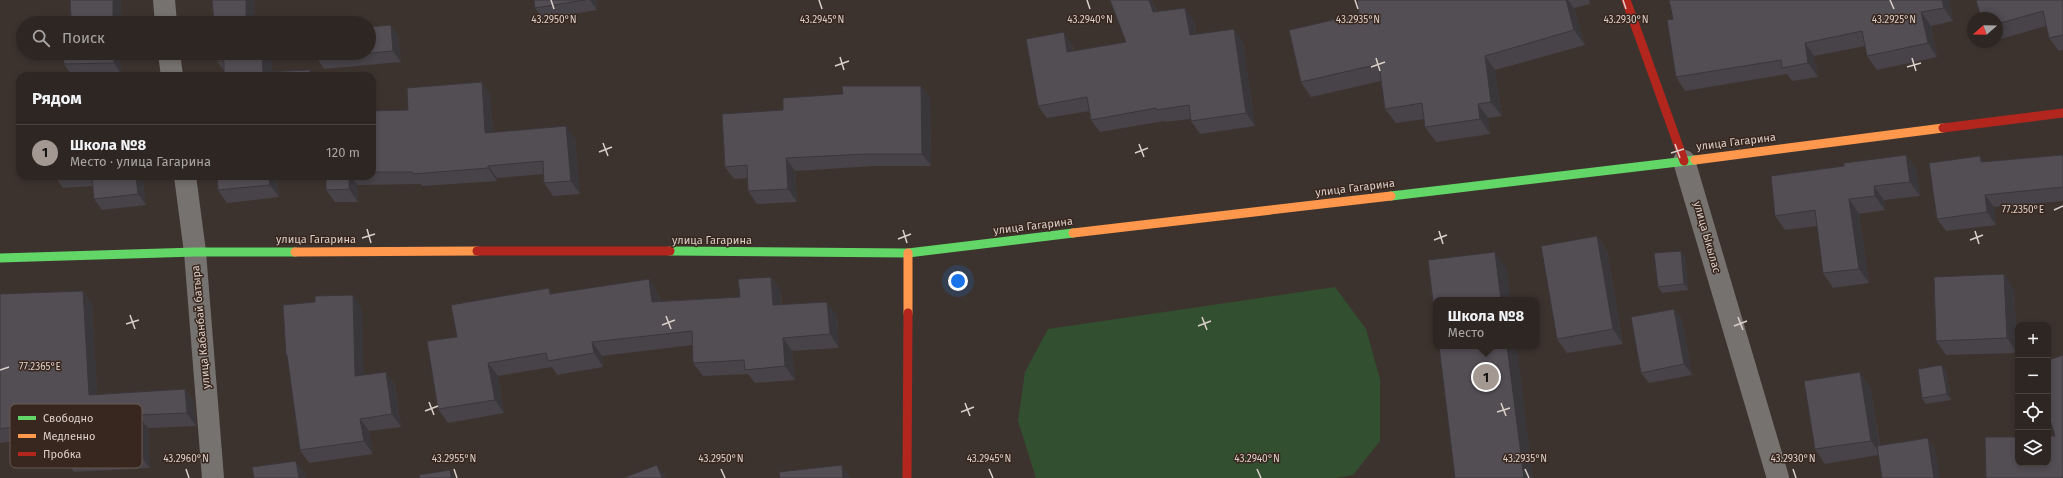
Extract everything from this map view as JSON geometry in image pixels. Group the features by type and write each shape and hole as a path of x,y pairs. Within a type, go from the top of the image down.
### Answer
{"main road":[{"name":"улица Ыкылас","path":"1626,0 1684,161"},
{"name":"улица Гагарина","path":"0,258 195,252 607,251 908,254 2063,114"},
{"path":"907,478 908,254"}],"street":[{"path":"164,0 165,16"},
{"path":"170,60 171,72"},
{"name":"улица Ыкылас","path":"1684,161 1778,478"},
{"name":"улица Кабанбай батыра","path":"186,180 195,252 213,478"}],"green space":[{"path":"1335,287 1366,329 1380,379 1380,441 1353,475 1336,478 1036,478 1018,421 1025,372 1048,329"}],"building":[{"path":"70,0 113,0 113,16 71,16"},
{"path":"212,0 246,0 246,16 213,16"},
{"path":"534,0 585,0 535,8"},
{"path":"1110,0 1149,0 1153,12 1185,8 1190,35 1234,29 1246,113 1191,121 1189,105 1156,110 1156,108 1091,120 1087,97 1038,106 1026,39 1064,32 1067,52 1126,42"},
{"path":"1357,0 1566,0 1574,30 1485,56 1491,102 1478,104 1480,119 1425,127 1422,103 1385,109 1379,64 1301,82 1289,30 1359,14"},
{"path":"1669,0 1942,0 1944,8 1921,12 1928,43 1867,56 1862,31 1805,43 1808,63 1782,68 1781,60 1676,77 1667,20 1673,19"},
{"path":"1976,0 2063,0 2063,35 2049,38 2043,11 2003,22 2003,12 1979,12"},
{"path":"391,25 393,51 376,53 376,26"},
{"path":"64,60 114,60 114,63 64,64"},
{"path":"262,60 263,72 224,72 224,61 217,61"},
{"path":"310,70 310,72 263,72"},
{"path":"482,82 485,133 566,126 571,181 544,183 543,161 488,166 488,168 413,174 413,172 376,172 376,111 408,110 407,88"},
{"path":"842,86 921,86 922,154 866,154 786,158 788,189 748,191 747,165 725,167 722,114 783,110 783,98 843,94"},
{"path":"1906,155 1910,182 1874,186 1875,196 1849,199 1859,269 1823,273 1815,210 1775,216 1771,176 1844,166 1844,163"},
{"path":"2062,155 2063,187 1985,195 1987,212 1937,219 1929,163 1980,156 1981,162"},
{"path":"92,180 136,180 138,194 94,199"},
{"path":"217,180 269,180 270,185 218,190"},
{"path":"326,180 349,180 349,189 326,190"},
{"path":"1597,236 1613,329 1557,339 1541,246"},
{"path":"1681,251 1684,284 1658,287 1654,253"},
{"path":"1495,252 1501,297 1433,297 1433,301 1428,260"},
{"path":"2004,274 2007,338 1936,341 1934,277"},
{"path":"771,277 773,305 827,302 830,334 783,338 785,366 745,370 744,360 693,363 692,331 592,342 594,353 548,361 546,353 488,363 495,400 438,409 427,341 457,337 451,305 549,288 550,294 649,279 652,302 740,297 738,279"},
{"path":"83,291 89,395 185,389 187,413 142,415 142,404 10,404 10,428 0,429 0,294"},
{"path":"353,295 355,376 386,372 392,414 360,419 364,441 300,450 286,355 283,305 315,302 315,296"},
{"path":"1674,309 1684,364 1641,373 1631,317"},
{"path":"1439,349 1507,349 1524,478 1455,478"},
{"path":"2063,355 2063,478 1986,478 1985,437 2015,437 2015,466 2051,466 2051,436 2055,436 2051,423 2051,359"},
{"path":"1942,365 1947,394 1922,398 1918,369"},
{"path":"1860,372 1871,441 1815,449 1804,381"},
{"path":"1928,438 1934,478 1882,478 1877,446"},
{"path":"296,461 299,478 254,478 252,467"},
{"path":"657,465 662,478 623,478"},
{"path":"842,465 843,478 780,478 779,472"},
{"path":"450,470 451,478 420,478 419,475"}],"traffic: fast":[{"path":"1391,196 1695,160"},
{"path":"670,251 908,253 1073,233"},
{"path":"0,258 195,252 295,252"}],"traffic: slow":[{"path":"1695,160 1943,128"},
{"path":"1073,233 1391,196"},
{"path":"295,252 477,251"},
{"path":"908,253 908,313"}],"traffic: jam":[{"path":"1626,0 1684,161"},
{"path":"1943,128 2063,113"},
{"path":"477,251 670,251"},
{"path":"907,478 908,313"}],"place":[{"name":"Школа №8","path":"1486,377"}]}
